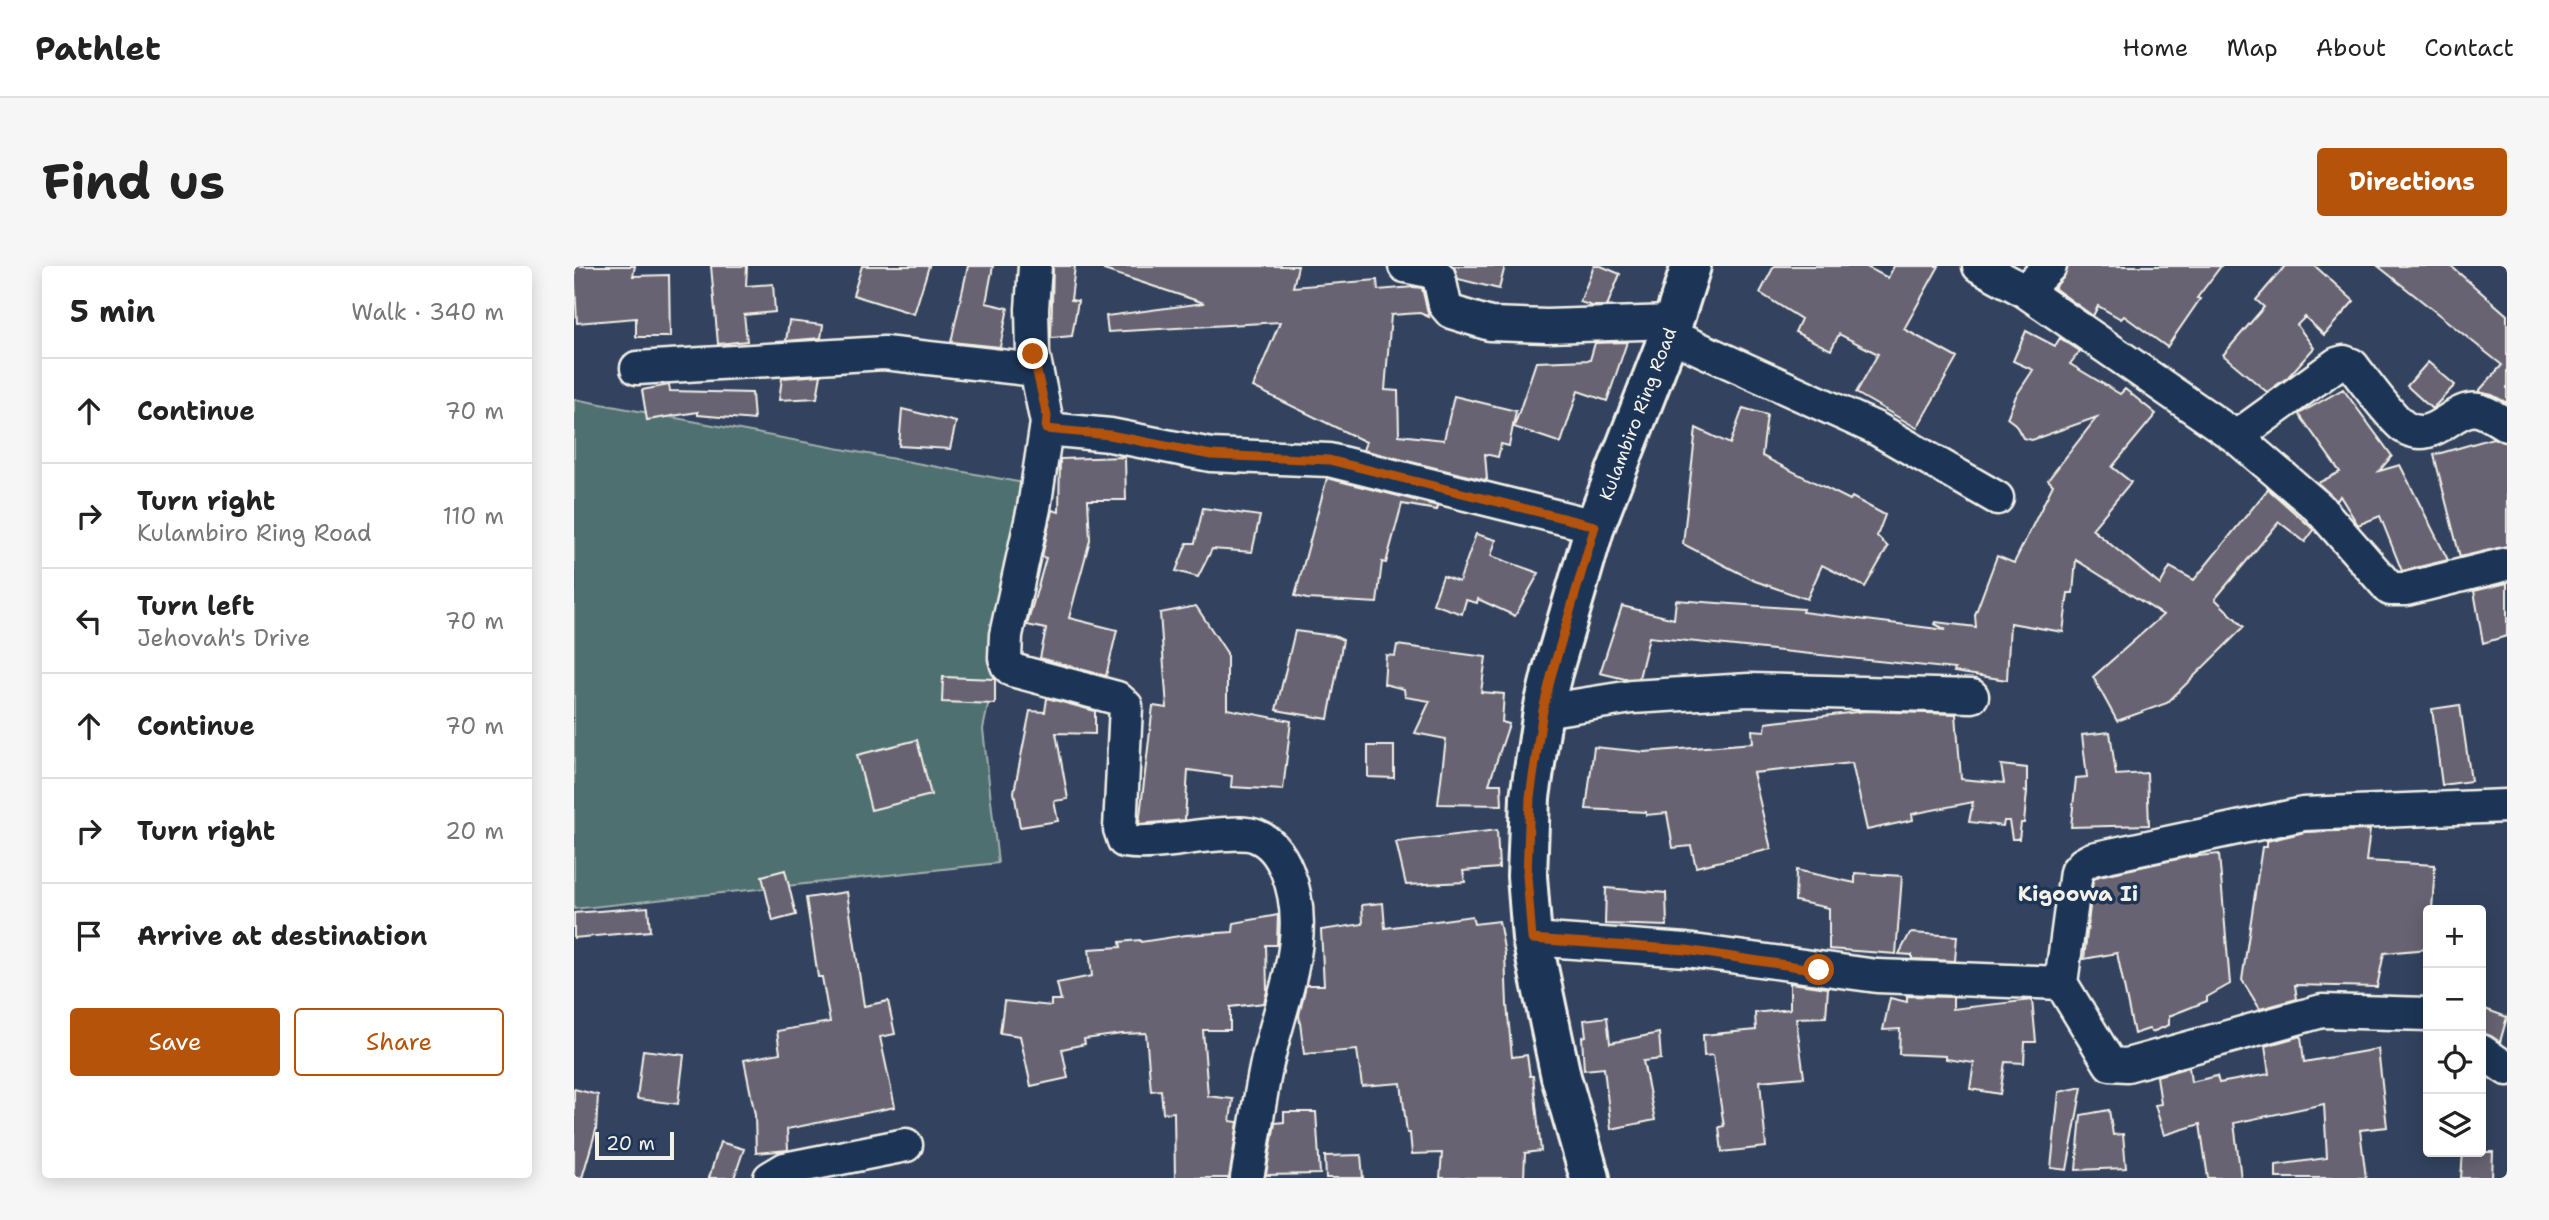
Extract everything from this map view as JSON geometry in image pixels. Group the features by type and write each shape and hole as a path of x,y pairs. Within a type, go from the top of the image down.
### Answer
{"street":[{"path":"1035,266 1033,354 1047,416 1034,509 1006,635 1004,650 1007,665 1012,670 1117,698 1125,706 1120,829 1124,841 1137,843 1197,834 1245,833 1267,842 1281,857 1293,884 1298,916 1297,941 1266,1070 1247,1178"},
{"path":"1405,266 1429,271 1439,278 1445,305 1451,312 1490,324 1671,329 1877,429 1997,498"},
{"name":"Kulambiro Ring Road","path":"1590,1178 1561,1077 1532,939 1527,876 1530,810 1543,710 1595,526 1671,329 1691,266"},
{"path":"1979,266 2025,291 2236,437 2318,507 2390,589 2406,589 2507,564"},
{"path":"2025,291 2050,266"},
{"path":"636,368 884,353 1036,370"},
{"path":"2236,437 2337,364 2344,362 2352,365 2403,427 2418,432 2433,430 2465,411 2477,409 2507,425"},
{"path":"1046,429 1110,435 1211,455 1329,460 1595,526"},
{"path":"1543,710 1632,697 1749,690 1972,696"},
{"path":"2423,1014 2322,1011 2127,1065 2110,1064 2061,983 2076,872 2092,859 2302,814 2507,806"},
{"path":"1532,939 1686,950 1877,976 2061,983"},
{"path":"2486,1054 2507,1069"},
{"path":"770,1178 785,1169 906,1145"}],"green space":[{"path":"574,399 1034,485 983,729 998,863 574,909"}],"building":[{"path":"574,266 635,266 633,276 669,275 670,337 636,337 636,318 577,323"},
{"path":"711,266 747,266 746,286 773,284 775,312 744,315 747,341 718,344"},
{"path":"862,266 929,266 914,314 853,295"},
{"path":"968,266 993,266 986,303 1008,308 1000,347 951,342"},
{"path":"1053,266 1075,266 1071,300 1078,301 1072,336 1051,338"},
{"path":"1105,266 1298,266 1293,287 1377,280 1378,290 1422,288 1429,317 1420,313 1391,315 1385,390 1398,391 1399,435 1444,440 1454,396 1516,411 1509,446 1501,444 1498,457 1485,454 1487,479 1484,480 1363,450 1366,442 1253,387 1280,322 1108,332 1106,316 1204,303 1104,270"},
{"path":"1454,266 1505,266 1499,289 1458,279"},
{"path":"1594,266 1620,274 1607,306 1592,306 1580,302"},
{"path":"1774,266 1865,266 1888,278 1894,266 1939,266 1904,329 1957,358 1917,428 1856,393 1878,354 1839,334 1831,350 1795,332 1801,319 1760,293"},
{"path":"2068,266 2221,266 2197,298 2200,299 2167,347 2124,316 2121,319 2098,306 2093,316 2054,288 2063,278"},
{"path":"2285,266 2315,266 2354,301 2324,335 2305,317 2297,325 2314,348 2288,377 2267,392 2223,355 2264,307 2256,300"},
{"path":"2378,266 2451,266 2507,315 2507,403 2492,395 2478,392 2502,365"},
{"path":"789,321 823,325 821,338 786,341"},
{"path":"2026,331 2055,346 2060,338 2080,351 2070,364 2120,394 2125,389 2156,414 2112,467 2131,482 2092,529 2160,585 2170,567 2194,580 2268,489 2314,530 2305,542 2279,522 2215,599 2244,627 2167,703 2117,721 2093,677 2163,615 2076,560 2073,593 2068,593 2063,632 2010,623 2007,680 1954,672 1955,669 1649,637 1639,678 1625,679 1600,673 1622,606 1674,619 1676,600 1803,609 1802,612 1946,630 1935,624 1936,622 1976,627 1975,615 1997,556 2014,563 2053,485 2048,480 2097,417 2032,440 2023,438 2015,424 2007,418 2016,396 2033,370 2013,361"},
{"path":"1627,342 1607,401 1578,391 1561,443 1514,427 1536,362 1590,360 1595,343"},
{"path":"2428,362 2455,385 2432,409 2407,386"},
{"path":"821,375 817,398 779,400 782,378"},
{"path":"669,385 670,391 752,393 754,420 698,415 698,412 647,420 642,390"},
{"path":"2343,389 2392,456 2379,471 2400,465 2448,560 2402,571 2380,516 2358,525 2340,496 2337,501 2318,483 2340,472 2299,414"},
{"path":"1743,408 1767,415 1762,456 1885,515 1877,536 1888,547 1865,587 1822,565 1807,599 1755,581 1683,544 1696,428 1730,444"},
{"path":"902,409 956,422 950,449 899,446"},
{"path":"2493,438 2507,443 2507,546 2460,557 2434,455"},
{"path":"1125,457 1126,500 1088,500 1090,540 1069,618 1117,630 1106,676 1040,658 1046,629 1027,625 1046,558 1042,557 1052,510 1059,512 1060,459"},
{"path":"1327,478 1438,506 1437,510 1402,504 1386,563 1382,562 1377,603 1295,596"},
{"path":"1203,508 1260,516 1252,552 1212,549 1198,577 1176,571 1187,543 1195,543"},
{"path":"1476,534 1496,540 1491,556 1539,573 1515,616 1478,599 1477,603 1466,600 1462,614 1433,604 1443,576 1459,582"},
{"path":"2507,583 2507,636 2483,643 2474,591"},
{"path":"1196,606 1227,653 1227,709 1291,721 1283,790 1231,787 1232,776 1188,770 1185,820 1139,824 1153,706 1167,708 1160,613"},
{"path":"1295,631 1334,636 1343,640 1328,719 1276,710"},
{"path":"1397,645 1486,657 1481,692 1504,694 1502,722 1509,724 1489,784 1501,784 1502,805 1438,804 1446,739 1415,733 1430,701 1405,697 1404,689 1384,684 1386,655 1395,656"},
{"path":"943,677 995,679 995,704 942,702"},
{"path":"1047,698 1095,711 1095,734 1056,733 1068,799 1054,801 1058,821 1020,827 1014,792 1030,711 1045,712"},
{"path":"2460,705 2471,781 2442,785 2432,709"},
{"path":"1865,711 1956,714 1961,779 2004,783 2001,765 2027,768 2024,823 2021,823 2019,839 2012,839 2009,821 2004,821 2003,826 1969,822 1973,802 1912,814 1913,820 1867,830 1852,763 1753,773 1771,849 1696,867 1691,846 1673,848 1667,813 1646,815 1646,812 1586,809 1594,747 1645,752 1753,743 1752,730 1765,731 1766,723"},
{"path":"2110,732 2116,775 2147,773 2149,825 2071,827 2076,778 2087,777 2082,735"},
{"path":"917,740 931,795 871,810 857,755"},
{"path":"1368,746 1394,746 1394,778 1368,777"},
{"path":"1497,830 1499,868 1463,871 1465,882 1406,885 1396,842"},
{"path":"2370,830 2366,861 2435,865 2432,905 2423,905 2423,949 2384,953 2377,987 2295,985 2297,999 2260,1009 2242,980 2262,847 2267,847 2267,841 2305,832"},
{"path":"2219,854 2230,984 2207,997 2207,1001 2169,1016 2169,1025 2152,1032 2149,1029 2134,1034 2117,953 2084,959 2093,880 2099,876 2187,857"},
{"path":"785,870 796,915 773,921 762,876"},
{"path":"1796,870 1855,883 1855,873 1902,876 1896,954 1829,949 1829,908 1795,901"},
{"path":"1606,888 1666,893 1667,926 1605,924"},
{"path":"847,892 864,1006 888,1001 895,1034 880,1037 895,1107 787,1129 788,1150 756,1153 755,1115 744,1060 780,1053 777,1031 830,1022 822,977 818,977 806,898"},
{"path":"1383,903 1385,928 1472,916 1474,924 1499,921 1505,954 1512,1057 1527,1055 1530,1076 1533,1076 1541,1151 1525,1153 1524,1178 1440,1178 1442,1153 1412,1154 1401,1083 1362,1086 1357,1050 1304,1054 1299,1015 1306,985 1324,985 1321,930 1363,924 1362,905"},
{"path":"648,907 650,931 574,938 574,913"},
{"path":"1278,915 1277,945 1266,945 1267,991 1264,1003 1230,1007 1230,1030 1203,1030 1208,1096 1233,1099 1230,1121 1238,1122 1229,1178 1175,1178 1174,1112 1163,1113 1161,1090 1151,1091 1146,1033 1084,1039 1085,1044 1062,1049 1068,1078 1031,1086 1020,1036 1000,1033 1004,1001 1051,1006 1051,1000 1061,1000 1057,983 1092,976 1089,949 1121,947 1120,942 1233,932 1234,923"},
{"path":"1910,933 1957,936 1955,961 1912,959 1912,955 1899,954"},
{"path":"1790,983 1828,988 1826,1017 1796,1018 1804,1077 1760,1081 1766,1147 1722,1152 1719,1127 1724,1126 1713,1055 1704,1056 1703,1035 1756,1030 1755,1013 1790,1009"},
{"path":"1907,996 1953,997 1953,1009 2032,1000 2036,1042 2025,1042 2024,1063 2005,1062 2000,1094 1970,1089 1974,1063 1946,1059 1946,1056 1899,1054 1900,1029 1883,1030 1890,998 1907,1002"},
{"path":"2486,1009 2507,1017 2500,1042 2486,1034"},
{"path":"1607,1017 1610,1043 1659,1033 1661,1059 1643,1061 1655,1120 1611,1129 1604,1068 1584,1070 1582,1037 1586,1036 1584,1020"},
{"path":"2301,1036 2304,1062 2378,1049 2387,1127 2360,1130 2366,1178 2276,1178 2276,1165 2327,1158 2324,1104 2234,1123 2241,1178 2208,1178 2200,1124 2164,1135 2155,1105 2161,1104 2157,1076 2189,1067 2191,1082 2217,1076 2219,1083 2269,1074 2265,1046"},
{"path":"643,1050 684,1055 678,1104 637,1099"},
{"path":"2082,1087 2067,1170 2051,1168 2059,1092"},
{"path":"574,1089 598,1095 596,1130 582,1178 574,1178"},
{"path":"2109,1110 2113,1135 2123,1134 2126,1168 2076,1170 2081,1115"},
{"path":"1284,1112 1316,1112 1320,1174 1266,1175 1275,1123 1284,1122"},
{"path":"720,1142 744,1149 734,1178 709,1178"},
{"path":"2486,1152 2493,1152 2492,1178 2461,1178 2463,1157 2486,1157"},
{"path":"1361,1155 1363,1178 1326,1178 1325,1156"}],"district":[{"name":"Kigoowa Ii","path":"2078,894"}],"route":[{"path":"1033,354 1047,416 1046,429 1110,435 1211,455 1329,460 1595,526 1543,710 1530,797 1527,876 1532,939 1686,950 1819,970"}]}
